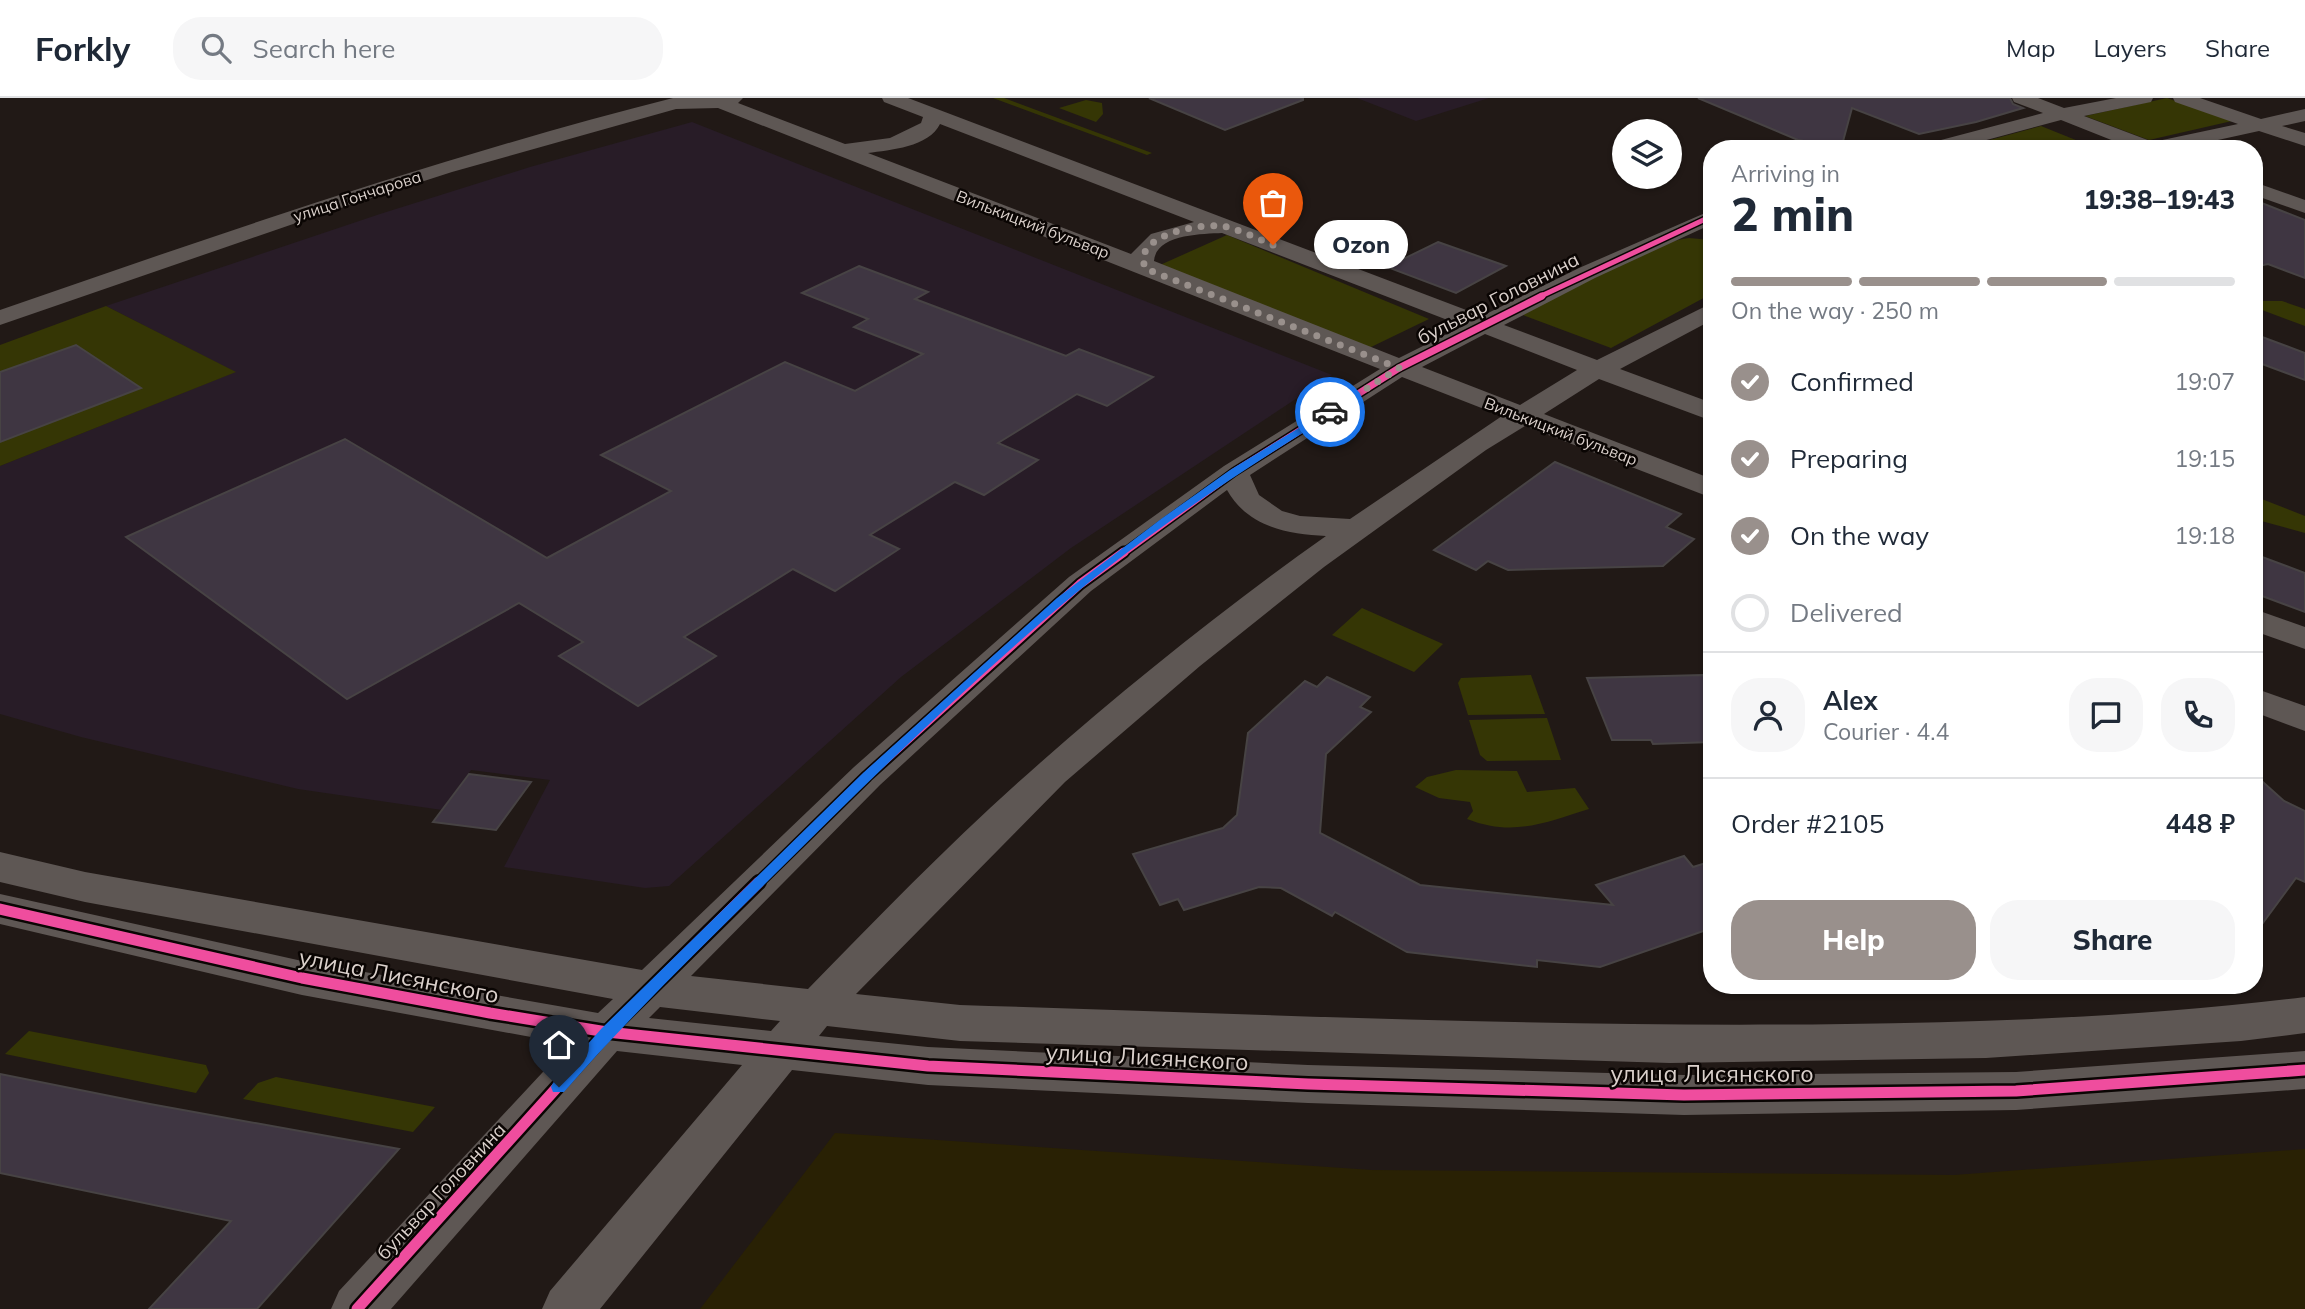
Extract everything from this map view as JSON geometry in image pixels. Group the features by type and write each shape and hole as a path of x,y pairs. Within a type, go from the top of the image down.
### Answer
{"street":[{"path":"891,98 1703,410"},
{"path":"2021,98 2128,140"},
{"path":"1972,140 2063,114 2144,98"},
{"path":"2182,98 2305,141"},
{"name":"Вилькицкий бульвар","path":"727,100 786,128 1703,486"},
{"name":"улица Гончарова","path":"0,318 317,208 445,168 675,103 727,100"},
{"path":"841,149 905,140 930,126 933,114"},
{"path":"2192,140 2305,115"},
{"path":"786,128 784,137 789,146 801,154 952,215"},
{"path":"2263,191 2305,207"},
{"name":"бульвар Головнина","path":"357,1309 607,1032 867,776 1080,584 1234,472 1399,368 1703,220"},
{"path":"1062,257 1137,265 1142,261 1143,253 1158,239 1187,229 1225,226"},
{"path":"1675,231 1703,233"},
{"path":"568,1309 816,1008 904,917 1052,773 1188,658 1357,529 1518,415 1597,369 1703,315"},
{"path":"1234,472 1249,501 1264,512 1286,522 1357,529"},
{"path":"2263,623 2305,639"},
{"path":"2263,703 2305,719"},
{"name":"улица Лисянского","path":"0,867 98,890 652,989 960,1023 1670,1045 1986,1040 2241,1023 2305,1015"},
{"name":"улица Лисянского","path":"0,909 302,978 607,1032 928,1066 1308,1084 1684,1095 2016,1091 2305,1070"}],"shaded area":[{"path":"993,98 1004,98 1152,153 1147,155"},
{"path":"1357,98 1489,98 1416,121"},
{"path":"2167,98 2232,121 2149,140 2085,116"},
{"path":"1086,100 1102,103 1103,114 1096,122 1059,108"},
{"path":"692,122 1332,375 1071,548 901,677 669,886 645,888 504,867 550,780 471,770 442,810 298,789 81,737 0,714 0,466 235,372 106,306 380,214 530,167"},
{"path":"2041,126 2076,140 1990,140"},
{"path":"1227,235 1429,319 1369,348 1160,265"},
{"path":"1689,238 1703,239 1703,298 1611,348 1523,315 1627,259 1670,242"},
{"path":"2263,301 2282,301 2305,309 2305,326 2263,310"},
{"path":"106,306 236,372 0,466 0,345"},
{"path":"2263,500 2305,516 2305,533 2263,521"},
{"path":"1362,608 1443,644 1414,672 1332,635"},
{"path":"1531,675 1545,714 1468,715 1458,683 1461,678"},
{"path":"1547,718 1561,760 1487,761 1480,755 1469,720"},
{"path":"1456,770 1517,771 1527,792 1575,788 1589,809 1528,826 1499,827 1467,819 1473,811 1470,802 1439,798 1415,787 1427,777"},
{"path":"29,1031 206,1065 209,1073 196,1093 5,1054"},
{"path":"276,1077 435,1107 413,1132 243,1099 258,1083"}],"sand":[{"path":"835,1133 1372,1170 1954,1175 2305,1149 2305,1309 700,1309"}],"building":[{"path":"1149,98 1303,98 1303,100 1225,130"},
{"path":"1698,98 2010,98 2013,104 2023,108 1976,122 1919,134 1852,108 1843,140 1798,140"},
{"path":"2263,204 2305,220 2305,278 2268,264 2263,265"},
{"path":"1438,242 1506,266 1456,293 1387,267"},
{"path":"859,266 928,292 915,299 1066,356 1079,349 1153,377 1107,406 1077,394 998,443 1038,460 984,495 955,482 870,535 899,549 835,591 793,569 684,637 716,656 638,706 559,656 583,642 519,603 347,699 126,537 345,439 547,558 671,491 601,455 785,362 855,391 923,354 854,327 868,319 802,293"},
{"path":"2263,337 2305,353 2305,380 2263,364"},
{"path":"76,345 141,388 0,442 0,372"},
{"path":"1555,462 1681,514 1666,527 1694,539 1663,566 1508,570 1488,561 1476,570 1434,550"},
{"path":"2263,557 2305,573 2305,612 2263,596"},
{"path":"1703,675 1703,742 1653,744 1651,740 1612,740 1587,678"},
{"path":"1327,677 1370,697 1360,707 1371,712 1326,754 1320,833 1420,885 1613,905 1596,885 1684,856 1693,867 1703,864 1703,931 1600,967 1537,960 1537,967 1407,952 1335,912 1332,916 1281,888 1259,887 1184,910 1178,899 1160,905 1133,854 1223,828 1237,815 1248,733 1305,681 1317,687"},
{"path":"469,774 531,782 496,830 433,822"},
{"path":"2263,782 2284,801 2305,811 2305,882 2296,878 2263,923"},
{"path":"0,1074 399,1149 257,1309 149,1309 231,1221 0,1173"}],"cycle path":[{"path":"357,1309 607,1032 867,776 1080,584 1234,472 1399,368 1587,273 1703,220"},
{"path":"0,909 302,978 490,1013 607,1032 928,1066 1308,1084 1684,1095 2016,1091 2305,1070"}],"way so far":[{"path":"1273,245 1225,226 1187,229 1171,233 1149,245 1143,253 1142,261 1146,269 1399,368 1330,412"}],"place":[{"name":"Ozon","path":"1273,245"}],"route":[{"path":"559,1087 607,1032 867,776 1080,584 1234,472 1330,412"}]}
